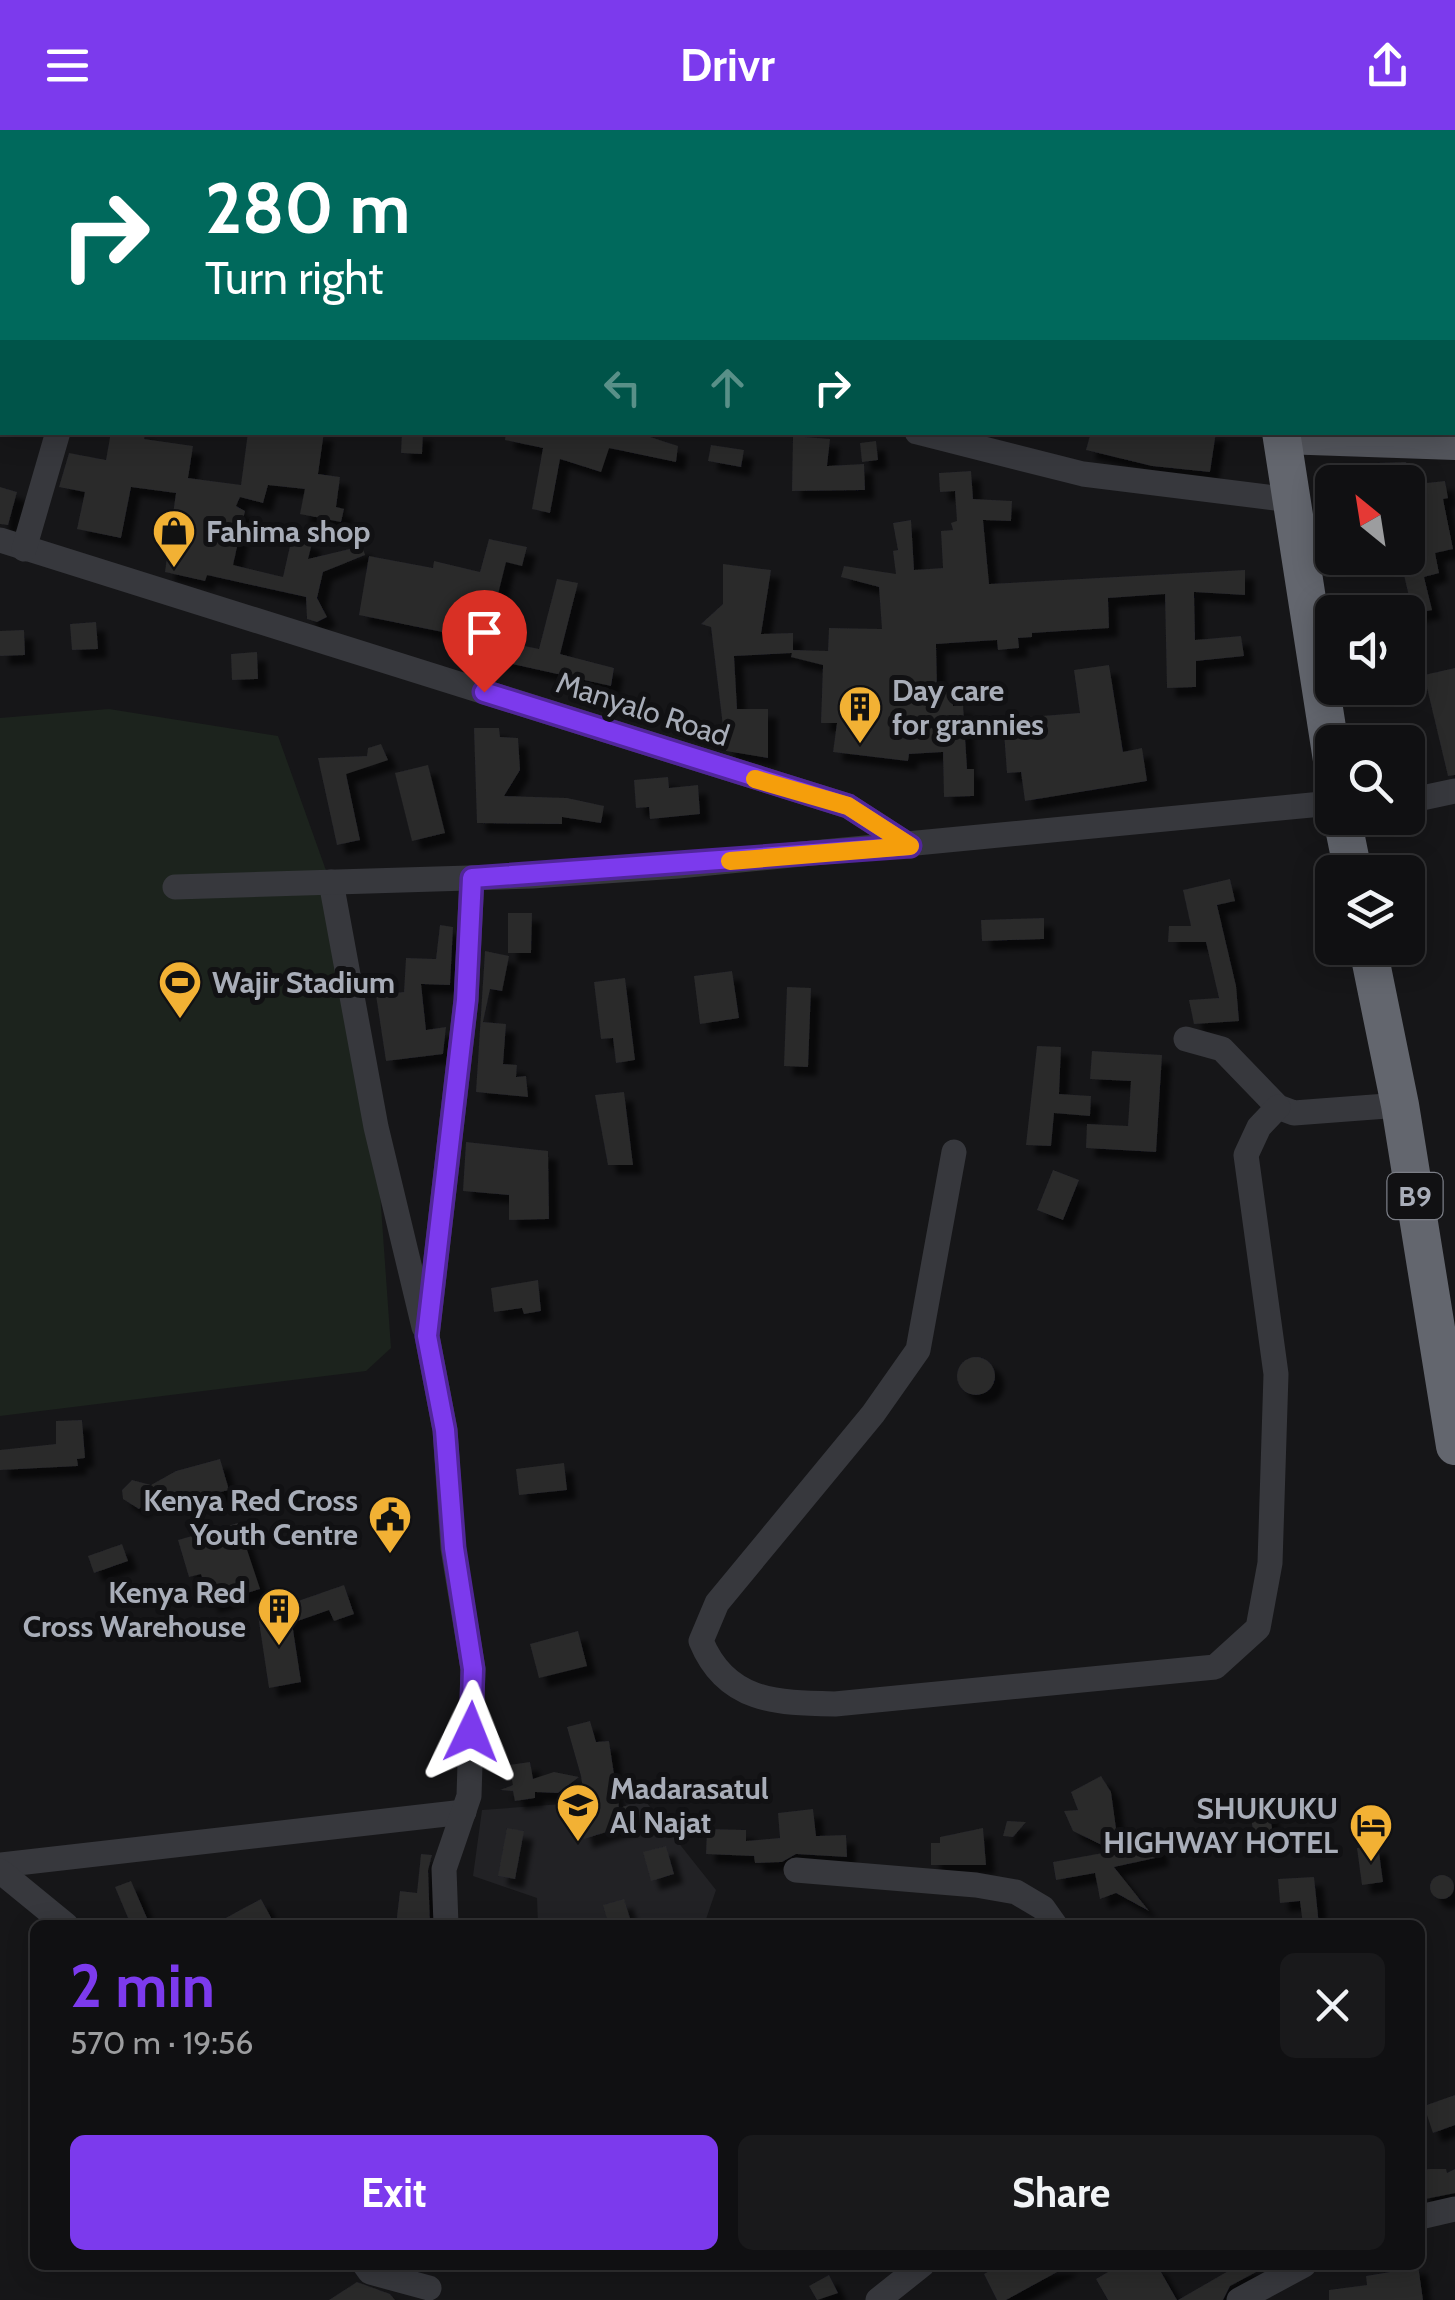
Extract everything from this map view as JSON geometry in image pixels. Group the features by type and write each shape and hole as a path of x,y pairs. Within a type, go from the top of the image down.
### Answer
{"highway":[{"path":"1282,435 1326,725"},
{"name":"B9","path":"1371,965 1400,1105 1455,1446"}],"main road":[{"path":"1282,435 1455,444"}],"street":[{"path":"12,545 57,435"},
{"path":"929,435 1083,474 1291,500"},
{"name":"Manyalo Road","path":"12,545 848,806 910,846"},
{"path":"1425,797 1455,791"},
{"path":"175,886 472,878 910,846 1315,805"},
{"path":"427,1336 464,1019 472,878"},
{"path":"331,882 372,1110 427,1336 445,1430 454,1548 473,1669 470,1796 444,1869 446,1920"},
{"path":"1186,1039 1222,1049 1278,1106 1294,1113 1400,1105"},
{"path":"954,1152 918,1350 873,1414 717,1603 706,1628 702,1641 711,1664 740,1690 781,1703 834,1704 1215,1667 1239,1650 1258,1628 1270,1563 1276,1374 1246,1155 1259,1127 1278,1106"},
{"path":"0,1868 464,1812"},
{"path":"0,1868 60,1920"},
{"path":"796,1870 976,1884 1016,1892 1043,1908 1051,1920"},
{"path":"1425,2216 1455,2209"},
{"path":"369,2270 430,2284"},
{"path":"878,2300 916,2270"},
{"path":"1239,2300 1295,2270"}],"shaded area":[{"name":"Wajir Stadium","path":"109,709 278,736 348,932 374,1107 391,1348 366,1371 0,1416 0,718"},
{"name":"Madarasatul Al Najat","path":"643,1798 716,1890 706,1920 538,1920 537,1898 473,1876 482,1810"}],"building":[{"path":"110,435 145,435 144,439 193,446 188,478 241,485 248,435 324,435 318,474 340,477 336,507 344,509 341,522 300,514 305,489 268,485 263,503 240,497 236,506 245,511 233,565 283,577 292,537 296,536 312,543 308,559 362,546 365,555 323,572 317,598 327,617 317,622 307,619 306,597 207,575 205,581 165,572 176,493 131,487 121,538 77,529 85,492 59,487 69,453 106,460"},
{"path":"402,435 423,435 422,454 401,453"},
{"path":"506,435 644,435 678,446 676,462 609,448 601,472 560,459 550,513 532,509 543,448 505,440"},
{"path":"1090,435 1216,435 1210,472 1152,466 1086,450"},
{"path":"793,436 830,439 827,466 864,464 865,490 792,491"},
{"path":"876,441 878,460 862,462 860,443"},
{"path":"711,445 744,450 741,467 708,461"},
{"path":"1406,462 1407,465 1377,465"},
{"path":"971,471 973,499 1012,501 1011,521 983,520 989,584 1245,570 1245,595 1194,592 1195,640 1241,636 1244,656 1196,661 1196,687 1167,688 1165,594 1108,598 1109,628 1032,633 1032,637 1018,638 1019,648 998,650 997,640 936,644 937,691 953,692 953,706 963,705 967,769 974,769 974,796 944,797 943,752 909,754 908,761 833,752 837,723 821,723 823,665 791,657 792,653 734,656 737,709 768,709 768,758 726,751 711,627 701,624 723,604 723,564 771,570 761,634 793,633 793,650 828,651 829,628 882,629 879,587 841,577 844,566 896,574 893,551 898,550 893,523 911,520 914,570 943,568 941,531 953,530 951,523 957,521 955,491 940,492 939,473"},
{"path":"1445,481 1448,498 1443,499 1453,549 1435,553 1439,573 1424,577 1432,610 1425,611 1425,595 1409,595 1404,575 1425,575 1425,483"},
{"path":"0,487 17,492 8,525 0,524"},
{"path":"489,539 527,547 522,566 506,562 487,638 539,649 557,579 578,583 560,654 614,668 611,686 463,653 467,637 359,615 369,556 433,568 434,561 480,572"},
{"path":"96,622 98,649 72,650 70,624"},
{"path":"24,630 25,655 0,656 0,631"},
{"path":"257,652 258,679 232,680 231,654"},
{"path":"1109,665 1123,752 1142,748 1147,781 1025,801 1021,772 1007,773 1003,719 1080,713 1074,670"},
{"path":"1455,668 1455,775 1448,776 1425,675"},
{"path":"474,728 499,728 500,737 518,738 520,770 504,796 567,798 604,806 601,823 562,817 562,824 477,823"},
{"path":"381,744 388,760 346,774 360,840 337,845 318,758 367,756 368,748"},
{"path":"428,765 445,833 412,841 395,773"},
{"path":"668,777 669,788 698,785 700,814 650,819 649,807 636,808 634,780"},
{"path":"1230,879 1235,901 1217,905 1236,986 1239,1021 1194,1024 1189,1000 1219,998 1206,942 1168,942 1169,926 1191,926 1183,890"},
{"path":"508,913 532,913 531,953 508,953"},
{"path":"1044,918 1044,939 982,941 981,920"},
{"path":"440,925 453,927 450,985 421,984 426,1030 446,1027 443,1054 386,1061 376,995 404,992 406,958 436,959"},
{"path":"485,951 509,956 502,991 490,989 483,1022 506,1024 503,1064 517,1065 516,1077 526,1076 528,1097 476,1092"},
{"path":"732,971 739,1018 700,1024 694,976"},
{"path":"625,978 635,1060 616,1063 613,1038 601,1039 594,982"},
{"path":"787,987 811,988 808,1067 784,1066"},
{"path":"1037,1046 1061,1047 1059,1094 1091,1096 1090,1116 1054,1113 1051,1146 1026,1145"},
{"path":"1092,1051 1162,1055 1156,1152 1086,1148 1087,1124 1128,1126 1131,1081 1090,1079"},
{"path":"624,1092 633,1165 608,1165 595,1095"},
{"path":"466,1142 548,1151 549,1219 509,1220 509,1195 463,1191"},
{"path":"1053,1170 1079,1180 1063,1220 1037,1210"},
{"path":"538,1280 541,1311 524,1314 522,1308 494,1312 491,1288"},
{"path":"976,1357 990,1362 995,1376 990,1390 976,1395 962,1390 957,1376 962,1362"},
{"path":"82,1420 85,1458 77,1459 78,1466 0,1470 0,1450 56,1444 56,1421"},
{"path":"220,1459 229,1490 183,1501 182,1497 152,1497 139,1509 123,1499 122,1490 132,1480 151,1485 176,1471"},
{"path":"564,1463 567,1490 519,1495 516,1469"},
{"path":"238,1523 260,1589 210,1604 201,1574 189,1577 178,1540"},
{"path":"122,1544 128,1561 94,1573 88,1556"},
{"name":"Kenya Red Cross Warehouse","path":"344,1585 354,1614 334,1621 329,1610 292,1623 301,1682 269,1688 258,1615"},
{"path":"578,1631 587,1666 539,1678 530,1644"},
{"path":"590,1721 596,1742 609,1741 619,1808 629,1805 635,1823 584,1839 579,1820 587,1818 581,1776 567,1727"},
{"path":"530,1762 533,1779 554,1772 579,1777 558,1793 535,1792 535,1798 515,1801 513,1791 500,1790 513,1785 509,1765"},
{"path":"1101,1776 1111,1792 1118,1843 1156,1836 1160,1857 1114,1867 1149,1911 1116,1893 1100,1899 1095,1873 1056,1880 1053,1862 1114,1851 1073,1831 1064,1811 1078,1810 1071,1792"},
{"path":"1269,1807 1274,1843 1255,1845 1250,1810"},
{"path":"813,1809 816,1836 846,1835 847,1857 796,1854 782,1862 755,1863 754,1856 706,1854 707,1829 746,1830 746,1841 780,1838 778,1813"},
{"path":"1007,1821 1026,1822 1013,1837 1003,1836"},
{"path":"507,1828 524,1831 515,1879 498,1876"},
{"path":"983,1828 986,1865 931,1865 931,1843 940,1843 940,1837"},
{"path":"1378,1845 1383,1882 1362,1885 1357,1848"},
{"path":"666,1846 674,1874 651,1881 643,1852"},
{"path":"421,1854 432,1855 428,1870 430,1920 397,1920 400,1891 417,1893"},
{"path":"1442,1875 1454,1887 1442,1899 1430,1887"},
{"path":"1314,1877 1318,1920 1302,1920 1300,1901 1280,1903 1278,1879"},
{"path":"131,1881 148,1920 129,1920 115,1887"},
{"path":"261,1899 272,1920 222,1920"},
{"path":"624,1899 630,1920 608,1920 603,1905"},
{"path":"1455,2095 1455,2125 1433,2133 1425,2106"},
{"path":"1446,2169 1447,2173 1455,2169 1455,2193 1425,2199 1425,2170"},
{"path":"991,2270 1061,2270 1006,2300 997,2300 984,2274"},
{"path":"1111,2270 1160,2270 1177,2300 1108,2300 1096,2279"},
{"path":"1230,2270 1260,2270 1230,2286 1223,2300 1178,2300"},
{"path":"1419,2270 1423,2300 1329,2300 1329,2290 1367,2285 1366,2276"},
{"path":"829,2275 838,2293 817,2300 809,2286"},
{"path":"357,2282 390,2294 395,2300 329,2300"}],"slow traffic":[{"path":"730,861 910,846 848,806 755,779"}],"place":[{"name":"Fahima shop","path":"174,569"},
{"name":"Day care for grannies","path":"860,745"},
{"name":"Wajir Stadium","path":"180,1020"},
{"name":"Kenya Red Cross Youth Centre","path":"390,1555"},
{"name":"Kenya Red Cross Warehouse","path":"279,1647"},
{"name":"Madarasatul Al Najat","path":"578,1843"},
{"name":"SHUKUKU HIGHWAY HOTEL","path":"1371,1863"}],"route":[{"path":"471,1732 473,1669 454,1548 445,1430 427,1336 451,1154 466,1000 472,878 678,866 910,846 848,806 785,790 484,692"}]}
